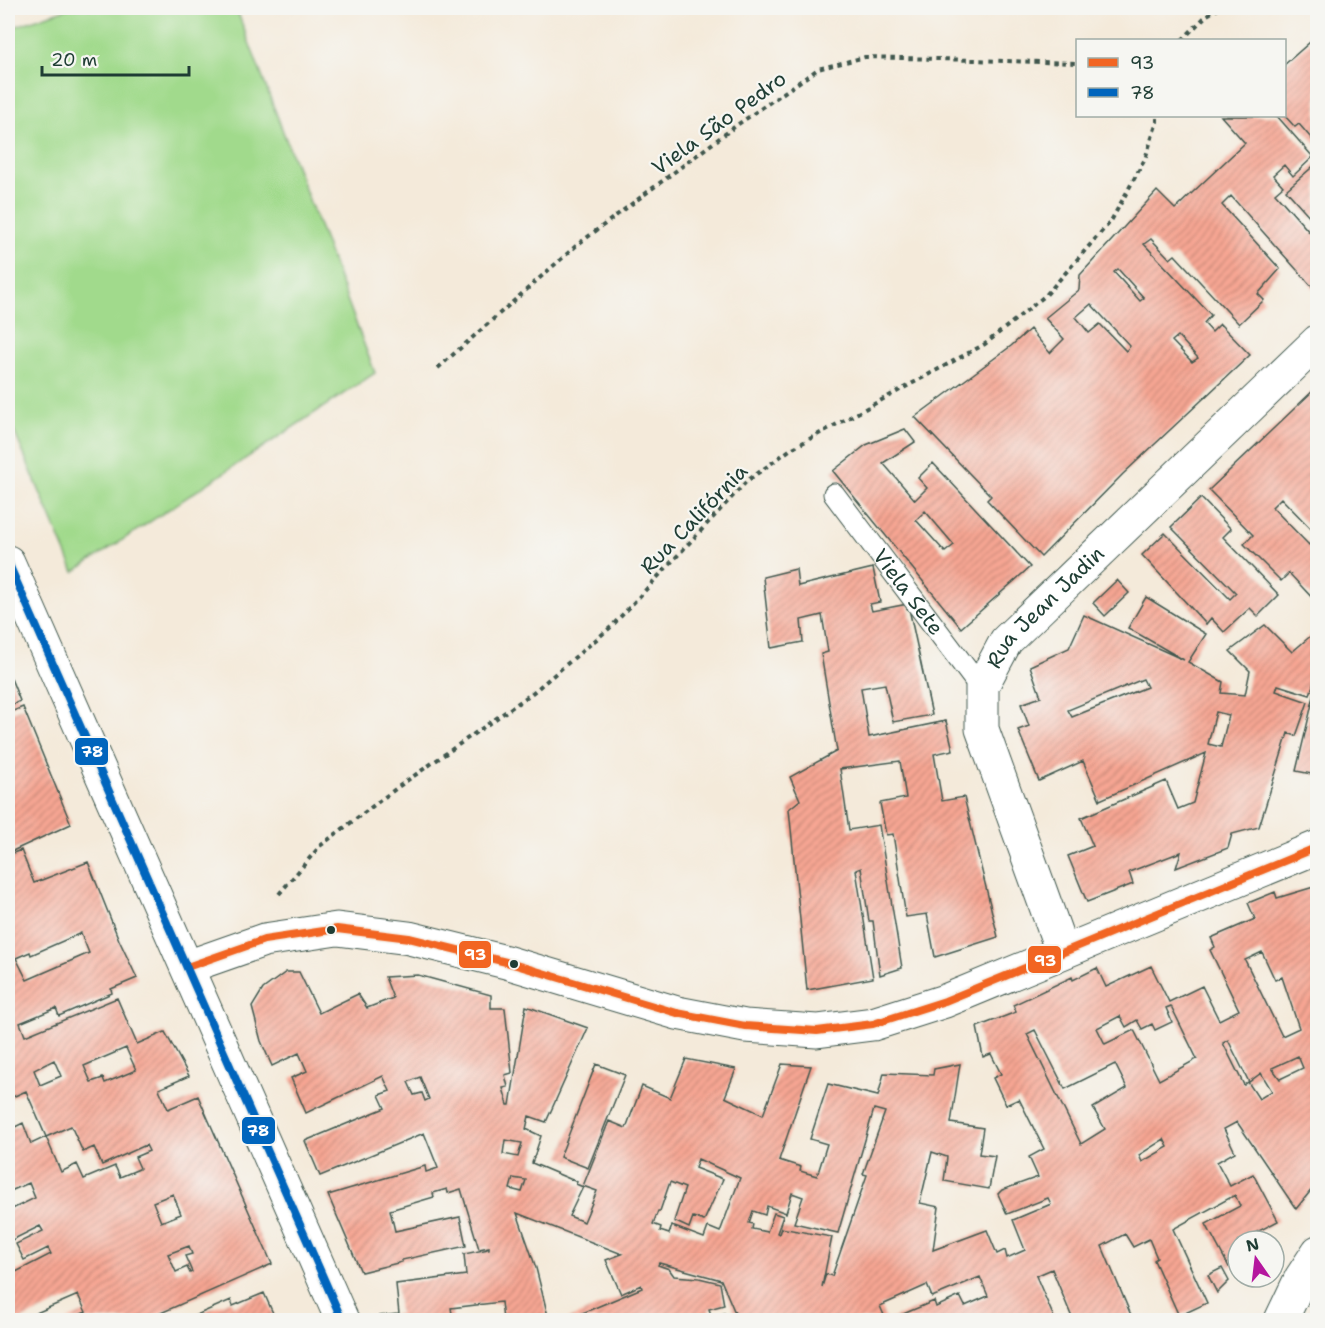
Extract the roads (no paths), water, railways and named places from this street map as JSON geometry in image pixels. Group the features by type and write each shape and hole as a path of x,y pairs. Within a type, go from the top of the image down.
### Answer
{"street":[{"name":"Rua Jean Jadin","path":"1062,951 982,729 982,686 1005,641 1317,341"},
{"path":"8,562 342,1320"},
{"path":"187,967 264,940 337,929 409,938 506,962 677,1013 745,1026 817,1031 873,1024 945,1001 1317,847"},
{"path":"1281,1320 1301,1278 1317,1252"}],"lane":[{"name":"Viela Sete","path":"834,494 982,691"}]}
